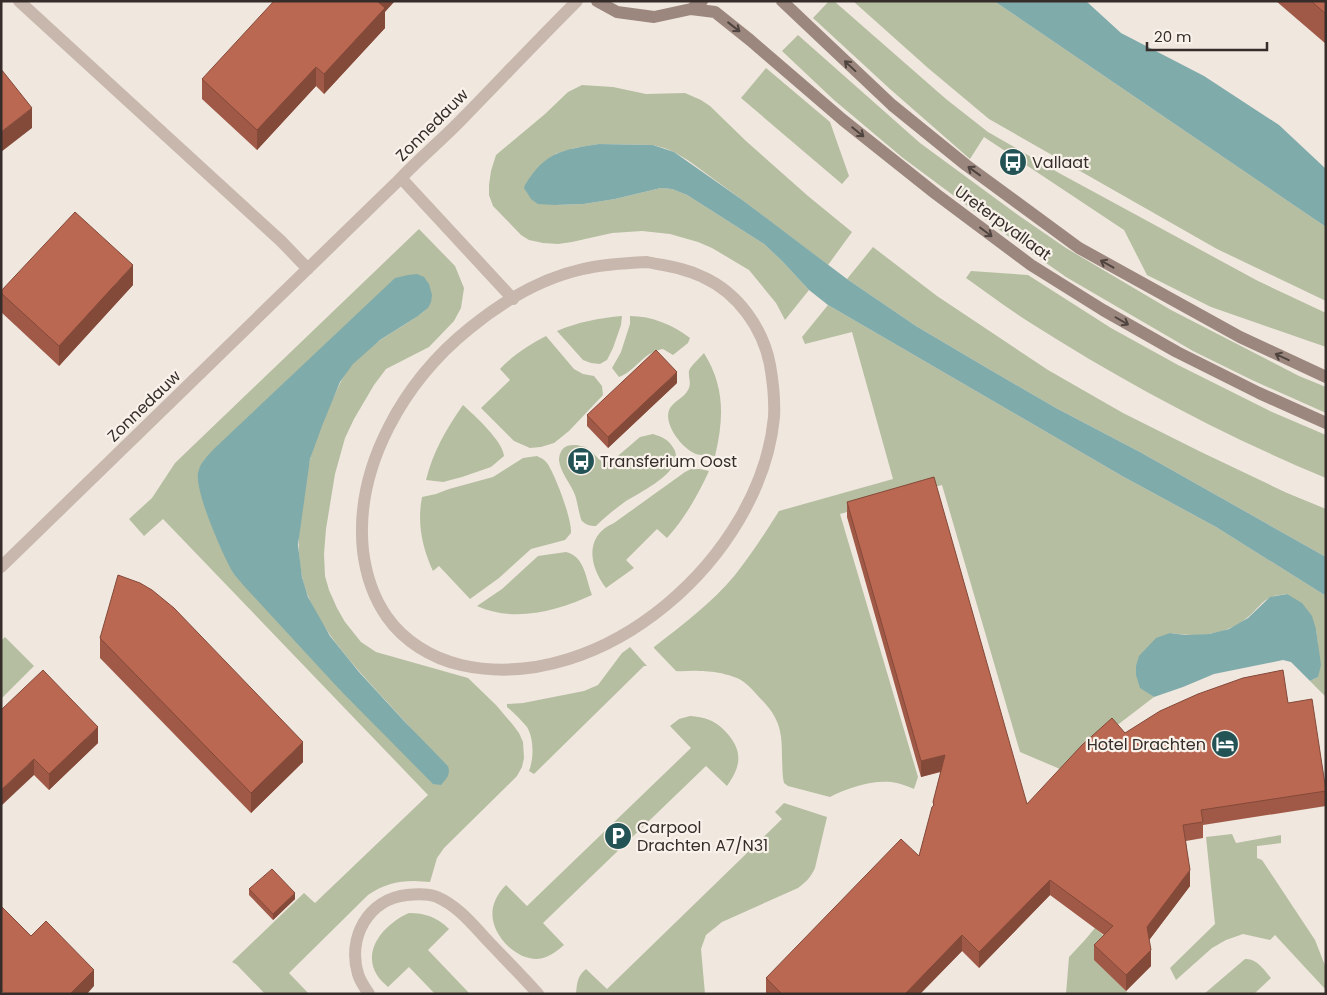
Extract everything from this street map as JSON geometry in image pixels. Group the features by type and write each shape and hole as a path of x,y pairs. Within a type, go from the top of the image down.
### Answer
{"main road":[{"path":"597,1 617,12 654,17 696,5"},
{"name":"Ureterpvallaat","path":"782,1 892,105 966,165 1079,248 1240,337 1326,377"},
{"name":"Ureterpvallaat","path":"696,5 715,12 851,126 936,194 1030,265 1103,310 1177,352 1259,393 1326,423"}],"street":[{"path":"19,1 281,241 308,269"},
{"name":"Zonnedauw","path":"1,567 402,178 577,1"},
{"path":"402,178 513,299"},
{"path":"647,262 676,267 702,276 732,296 755,323 768,356 774,385 774,415 763,468 750,500 727,538 685,588 657,612 628,632 606,644 574,657 542,666 510,670 489,670 461,665 434,656 411,642 392,624 382,609 367,576 362,538 362,517 374,464 385,436 404,401 434,363 469,328 499,306 513,299 530,289 562,275 584,268 616,263 647,262"},
{"path":"369,994 358,975 354,955 357,936 366,918 381,904 399,896 419,894 436,897 458,909 538,994"}],"green space":[{"path":"829,1 834,1 946,99 988,132 1059,173 1258,281 1326,313 1326,347 1211,307 1147,275 1124,230 984,137 970,159 813,18"},
{"path":"853,1 994,1 1326,227 1326,301 1217,249 989,119"},
{"path":"798,35 920,143 1066,248 1171,310 1299,376 1326,387 1326,413 1193,351 1066,277 1012,239 903,158 834,100 782,51"},
{"path":"766,68 830,122 849,176 842,184 741,98"},
{"path":"582,85 613,87 646,94 685,93 701,100 710,106 808,196 852,232 828,265 741,199 674,152 653,145 599,144 555,154 555,205 584,204 661,188 672,189 687,195 764,244 809,290 785,320 776,303 749,270 698,242 670,234 642,231 612,233 558,244 543,243 529,240 521,235 493,206 489,195 489,185 496,155 568,92"},
{"path":"419,229 455,266 464,288 461,308 454,321 429,347 386,369 374,385 345,438 335,474 326,529 325,576 337,608 345,622 361,642 376,652 468,678 496,705 519,733 523,742 524,758 517,776 444,848 437,858 430,882 395,883 384,886 368,895 289,973 309,994 265,994 232,962 304,893 315,903 428,795 163,519 144,536 129,519 152,498 175,463","holes":["428,308 369,348 352,364 339,385 315,442 310,460 301,515 299,552 302,576 307,593 325,627 363,675 448,766 340,690 218,445"]},
{"path":"873,247 937,296 1048,370 1123,413 1201,452 1287,493 1326,509 1326,557 1140,452 1056,408 916,326 847,279"},
{"path":"971,271 1028,275 1111,328 1178,365 1272,412 1326,435 1326,478 1211,426 1100,366 1021,317 966,278"},
{"path":"828,305 1122,476 1216,527 1326,596 1326,703 1325,696 1310,681 1318,677 1316,629 1287,594 1277,595 1268,598 1251,615 1230,628 1201,635 1170,633 1140,687 1154,697 1060,769 1020,752 942,485 840,514 918,777 914,789 894,782 875,782 851,788 830,797 788,786 784,783 782,743 778,725 768,706 753,690 738,678 726,674 708,671 676,671 654,647 717,595 747,560 779,511 893,479 852,332 805,344 802,337"},
{"path":"622,316 613,348 607,360 600,364 583,360 557,331 589,321"},
{"path":"630,316 638,316 669,325 690,338 688,343 673,355 663,349 656,351 619,377 612,368 621,352 630,324"},
{"path":"546,336 574,369 583,374 594,376 602,386 603,395 569,431 554,443 530,448 514,441 481,408 510,380 500,369 510,359"},
{"path":"704,353 716,378 721,403 720,429 715,456 697,454 687,449 674,434 668,416 671,407 688,390 690,385 690,369"},
{"path":"463,405 499,443 504,456 491,467 462,477 443,482 426,480 432,460 441,441"},
{"path":"653,434 665,439 674,449 676,457 674,465 668,473 626,501 596,526 588,525 582,521 575,495 560,464 559,456 562,450 570,445 583,446 601,461 608,462 612,461 640,437"},
{"path":"537,456 546,462 554,477 566,508 571,533 565,540 531,549 499,578 470,599 439,566 433,571 426,553 420,526 422,497 493,477 523,458"},
{"path":"691,469 709,471 696,497 680,522 667,538 657,529 626,560 634,568 606,588 600,579 593,561 592,552 598,536 604,529"},
{"path":"566,552 572,554 581,563 592,595 564,606 535,613 506,614 477,606 502,589 538,556"},
{"path":"5,637 34,666 1,699 1,641"},
{"path":"630,647 647,666 644,666 534,774 529,771 532,760 531,737 525,724 507,707 507,704 523,703 584,691 598,685 622,653"},
{"path":"690,716 705,718 717,724 731,738 735,745 738,764 727,786 706,766 543,923 564,945 552,954 537,959 525,957 512,950 497,932 492,916 495,900 506,885 527,906 691,748 670,726 679,719"},
{"path":"784,803 827,817 815,868 808,879 798,888 722,922 706,935 701,949 705,994 576,994 579,977 586,969 607,989 782,819 775,812"},
{"path":"1232,834 1236,843 1281,835 1281,843 1257,846 1257,858 1262,860 1315,940 1326,968 1326,990 1275,935 1270,940 1243,934 1226,940 1212,948 1176,980 1170,968 1215,924 1206,837"},
{"path":"409,913 430,916 440,921 449,929 428,950 470,994 435,994 409,967 388,987 378,977 373,965 372,956 378,938 392,923"},
{"path":"1095,928 1105,937 1099,964 1129,994 1066,994 1069,957"},
{"path":"1245,959 1257,962 1271,978 1254,994 1204,994"}],"water":[{"path":"994,1 1086,1 1121,33 1204,76 1279,125 1326,169 1326,227"},
{"path":"599,144 653,145 674,152 741,199 847,279 916,326 1056,408 1140,452 1326,557 1326,596 1216,527 1122,476 828,305 809,290 764,244 687,195 672,189 661,188 584,204 538,204 531,199 524,188 540,165 556,154 575,148"},
{"path":"417,274 424,277 429,284 432,295 428,308 380,340 353,364 340,382 310,459 298,545 302,577 308,597 330,636 359,672 448,766 448,774 441,785 433,784 340,690 236,577 210,522 198,482 198,473 201,465 218,445 395,278"},
{"path":"1287,594 1302,603 1312,616 1316,629 1321,665 1318,677 1310,681 1291,662 1283,660 1214,674 1154,697 1140,688 1136,675 1139,656 1156,638 1170,633 1185,635 1209,634 1229,629 1248,618 1270,597"}],"building":[{"path":"274,1 377,1 385,8 324,74 316,67 257,130 202,79"},
{"path":"1311,1 1326,1 1326,14"},
{"path":"1,69 32,108 1,132"},
{"path":"75,212 133,265 59,346 1,291"},
{"path":"656,350 677,372 608,437 587,415"},
{"name":"Hotel Drachten","path":"934,477 1027,804 1082,745 1112,718 1125,733 1160,711 1198,694 1243,678 1283,670 1288,703 1312,699 1326,791 1201,810 1203,822 1183,825 1190,870 1147,927 1151,950 1126,975 1094,945 1113,926 1050,880 979,952 962,935 905,994 782,994 766,978 901,839 919,856 934,805 933,802 945,755 921,761 847,502"},
{"path":"118,575 140,583 152,590 174,608 303,742 251,793 100,638"},
{"path":"43,670 98,727 49,774 34,759 1,790 1,710"},
{"path":"272,869 295,893 273,914 249,889"},
{"path":"1,906 31,936 46,921 94,970 70,994 5,994 1,989"}],"place":[{"name":"Vallaat","path":"1013,162"},
{"name":"Transferium Oost","path":"581,461"},
{"name":"Hotel Drachten","path":"1225,744"},
{"name":"Carpool Drachten A7/N31","path":"618,836"}]}
